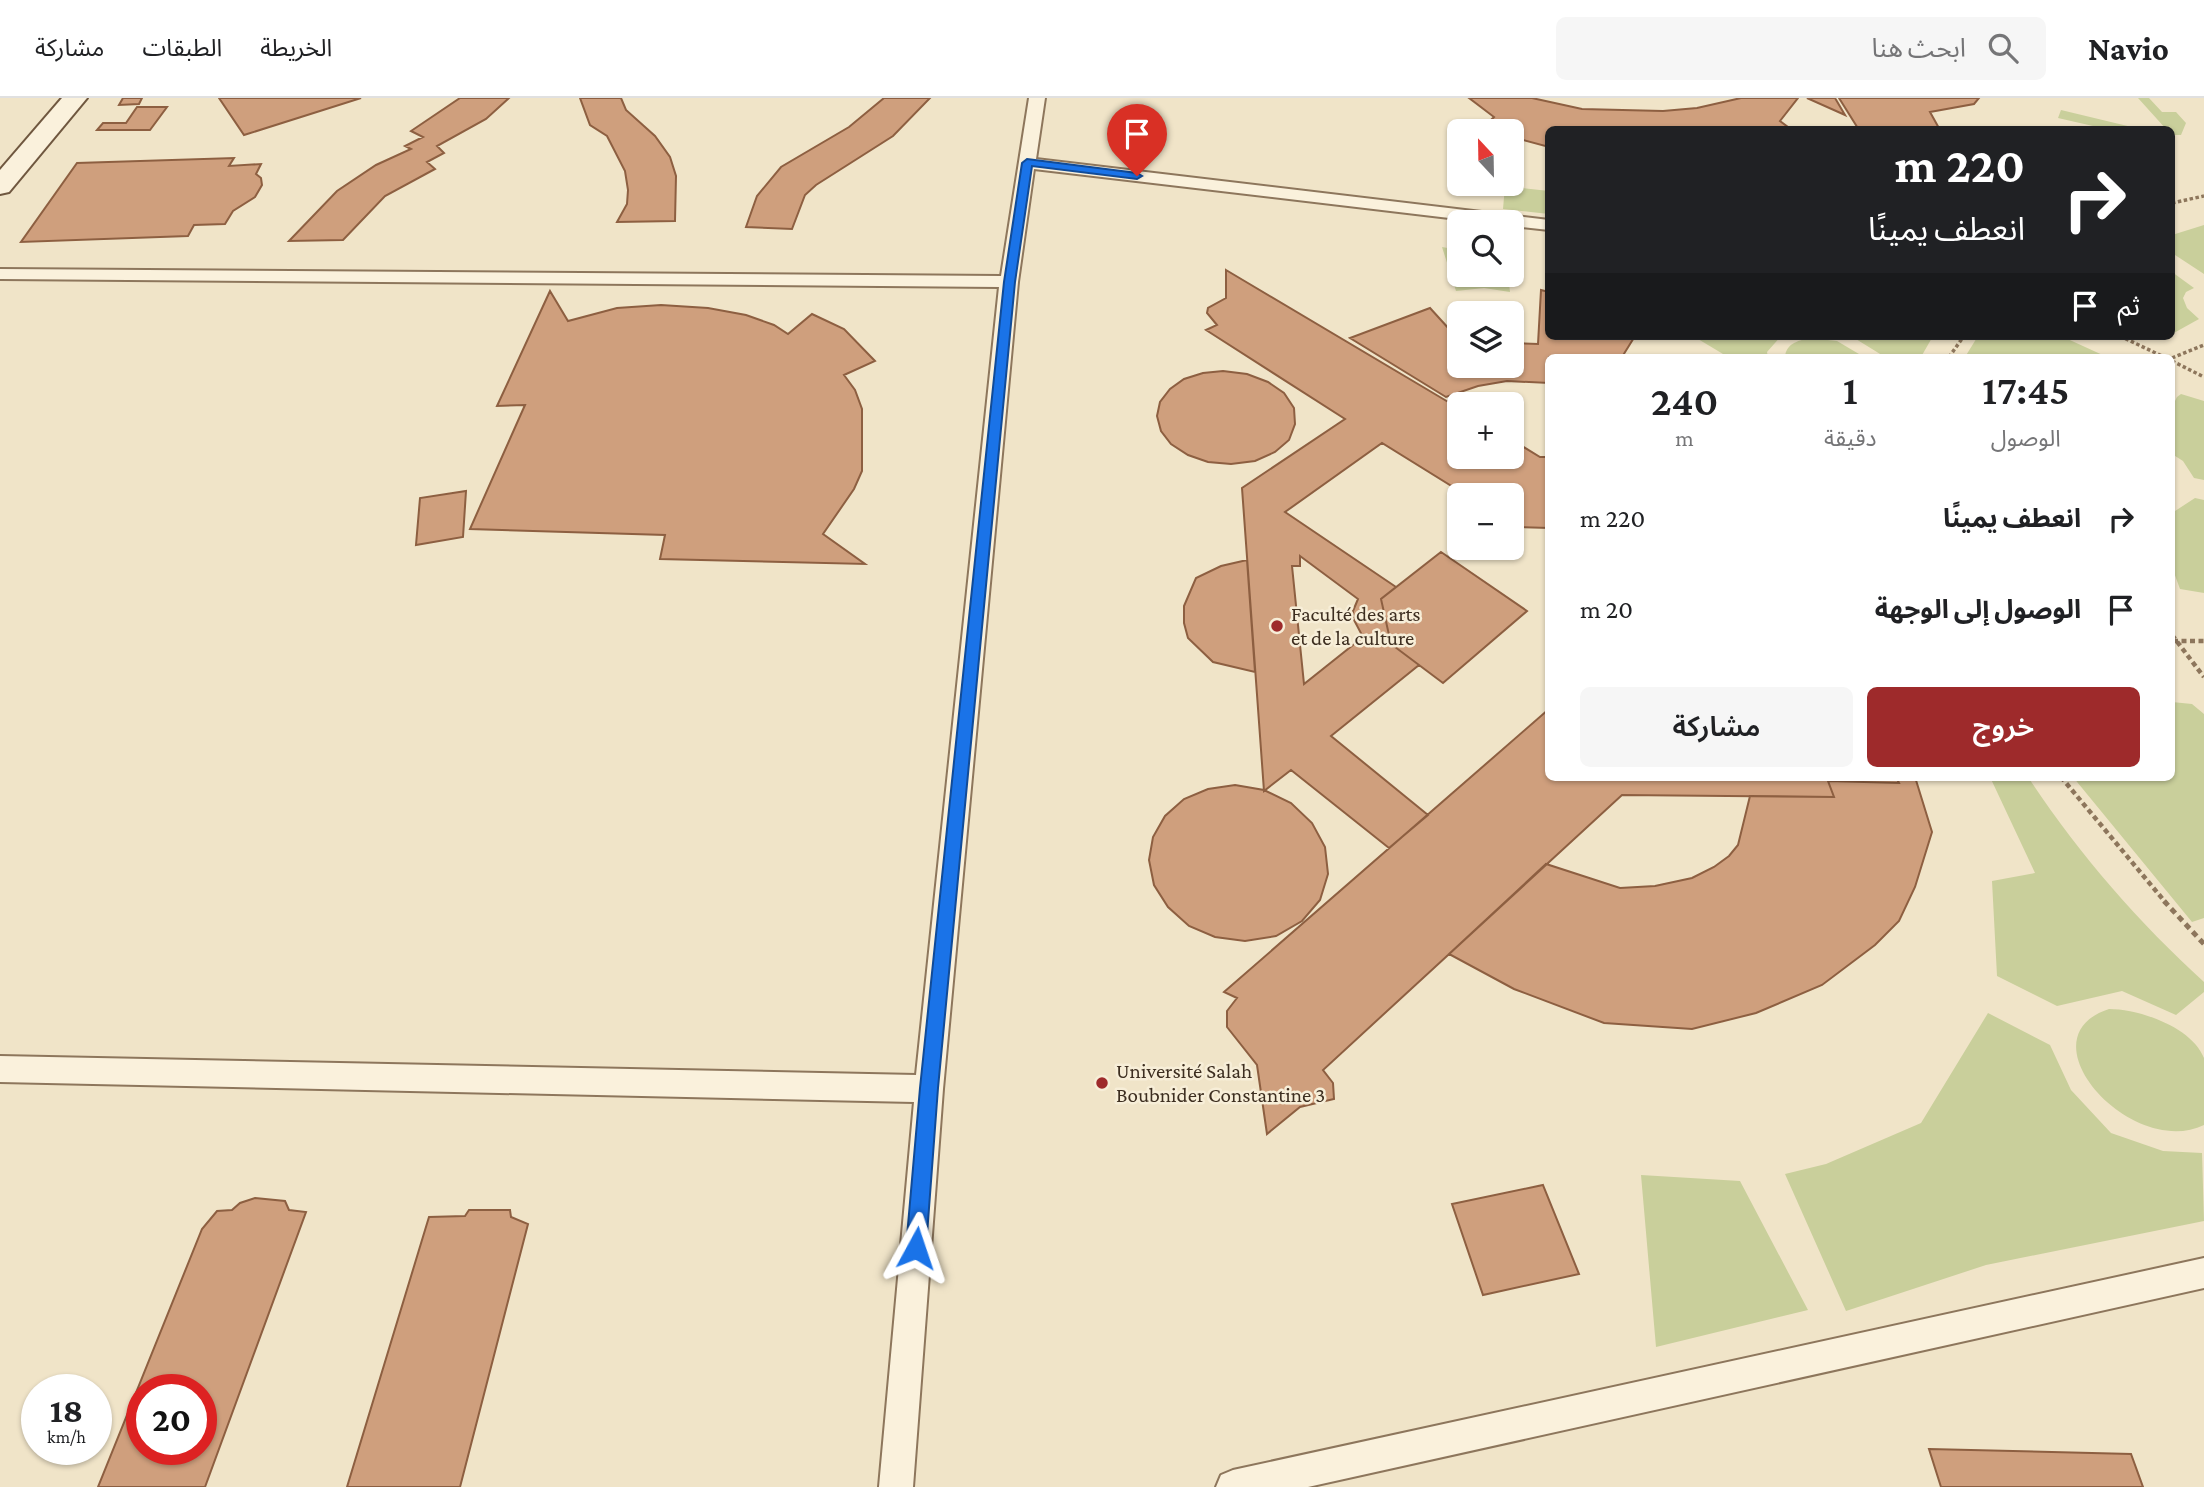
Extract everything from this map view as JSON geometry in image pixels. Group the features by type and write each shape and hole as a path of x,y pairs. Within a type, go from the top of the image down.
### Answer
{"main road":[{"path":"0,186 75,98"}],"lane":[{"path":"896,1487 929,1088 1009,282 1037,98"},
{"path":"1027,163 1545,225"},
{"path":"0,274 1009,282"},
{"path":"0,1069 929,1088"},
{"path":"1233,1487 2204,1273"}],"path":[{"path":"2175,202 2204,196"},
{"path":"2128,340 2158,354"},
{"path":"2175,359 2204,345"},
{"path":"2175,362 2204,377"},
{"path":"2175,639 2204,641"},
{"path":"2175,643 2204,677"},
{"path":"2064,781 2191,933 2204,944"}],"green space":[{"path":"2138,98 2149,98 2162,112 2176,112 2186,123 2181,135 2175,135 2175,126 2163,126"},
{"path":"2061,110 2128,126 2093,126 2058,118"},
{"path":"1524,188 1545,191 1545,214 1503,209 1504,196 1524,196"},
{"path":"2204,225 2204,274 2175,255 2175,234"},
{"path":"1442,247 1447,248 1447,263"},
{"path":"2175,274 2194,288 2186,292 2183,298 2187,308 2199,319 2175,332"},
{"path":"1455,287 1509,287 1510,292 1484,288 1456,291"},
{"path":"1700,340 1778,340 1767,354 1723,354"},
{"path":"1857,340 1931,340 1923,354 1880,354"},
{"path":"1976,340 2070,340 2100,354 1967,354"},
{"path":"1837,341 1859,354 1786,354 1796,342"},
{"path":"2181,394 2204,401 2204,480 2194,478 2183,461 2175,456 2177,397"},
{"path":"2195,498 2204,500 2204,593 2180,589 2175,575 2175,511"},
{"path":"2175,702 2192,704 2204,714 2204,918 2192,922 2076,781 2175,781"},
{"path":"1992,781 2031,781 2110,885 2204,982 2204,992 2176,1015 2122,991 2057,1006 1997,976 1992,881 2035,873"},
{"path":"2109,1009 2149,1016 2177,1029 2198,1047 2204,1058 2204,1125 2176,1131 2146,1126 2119,1111 2096,1091 2081,1068 2076,1044 2085,1024"},
{"path":"1988,1013 2050,1045 2071,1090 2111,1133 2163,1151 2202,1153 2204,1221 1986,1265 1846,1311 1785,1174 1826,1164 1921,1123"},
{"path":"1641,1175 1740,1181 1808,1310 1656,1347"}],"building":[{"path":"123,98 142,98 139,104 119,105"},
{"path":"219,98 361,98 244,135"},
{"path":"460,98 509,98 486,119 437,146 444,153 427,162 435,169 385,196 343,240 289,241 337,191 376,165 411,149 405,146 423,137 411,131"},
{"path":"580,98 621,98 626,110 655,136 670,157 676,176 675,221 617,222 627,204 625,171 607,136 590,125"},
{"path":"884,98 930,98 893,136 816,185 805,195 792,229 746,227 757,196 781,167 849,127"},
{"path":"1469,98 1532,98 1582,109 1663,111 1697,108 1741,98 1798,98 1780,121 1787,126 1545,126 1545,146 1524,140 1524,119 1492,119 1494,117"},
{"path":"1807,98 1835,98 1845,115"},
{"path":"1839,98 1979,98 1974,104 1930,112 1938,126 1856,126"},
{"path":"137,107 167,107 150,130 97,130 103,123 126,123"},
{"path":"234,158 229,166 261,164 256,174 261,178 262,185 255,197 233,211 225,224 194,225 188,236 21,242 77,163"},
{"path":"1226,270 1447,401 1447,469 1524,469 1524,447 1545,457 1545,528 1524,527 1524,483 1447,483 1382,443 1285,512 1396,587 1381,599 1391,644 1419,665 1331,736 1428,815 1389,848 1291,770 1264,791 1242,488 1345,419 1206,330 1217,325 1207,313 1208,308 1226,298","holes":["1300,556 1358,599 1353,611 1354,620 1363,637 1304,684 1292,566 1300,566"]},
{"path":"1541,290 1545,291 1545,340 1633,340 1624,354 1545,354 1545,383 1507,381 1461,392 1447,392 1446,397 1350,338 1430,308 1447,327 1447,378 1524,378 1524,343 1538,344"},
{"path":"550,291 568,321 617,308 661,305 708,308 746,315 774,325 788,334 812,314 844,329 875,361 844,375 855,390 862,409 862,471 854,489 823,534 865,564 660,559 665,535 470,529 525,405 497,406"},
{"path":"1223,371 1247,374 1268,382 1284,393 1294,408 1295,424 1289,440 1275,452 1255,461 1231,464 1208,462 1188,455 1171,444 1161,431 1157,416 1160,402 1170,389 1184,379"},
{"path":"466,491 463,537 416,545 420,498"},
{"path":"1441,552 1447,556 1447,560 1453,560 1527,611 1443,683 1391,644 1381,599"},
{"path":"1247,560 1255,672 1213,662 1188,638 1184,623 1184,606 1196,578 1221,566"},
{"path":"1545,712 1545,781 1828,781 1834,797 1622,795 1323,1070 1333,1083 1334,1099 1300,1107 1267,1134 1257,1065 1227,1027 1227,1011 1237,998 1224,992"},
{"path":"1828,781 1898,781 1899,783"},
{"path":"1828,781 1899,783 1898,781 1916,781 1932,832 1915,887 1899,921 1875,945 1822,985 1756,1013 1692,1029 1604,1023 1514,989 1449,954 1546,864 1620,888 1655,886 1692,878 1714,867 1738,845 1750,796 1834,797"},
{"path":"1235,785 1264,790 1291,803 1312,823 1325,847 1328,874 1320,900 1302,921 1276,936 1245,941 1215,937 1189,926 1168,907 1154,885 1149,860 1153,837 1165,816 1184,799 1208,789"},
{"path":"1543,1185 1579,1274 1483,1295 1452,1204"},
{"path":"255,1198 285,1201 289,1210 306,1212 217,1454 217,1374 144,1374 202,1229 217,1211 232,1210 240,1203"},
{"path":"469,1210 510,1210 511,1217 528,1224 460,1487 347,1487 429,1217 465,1216"},
{"path":"126,1418 126,1465 213,1465 205,1487 98,1487 107,1465 112,1465 112,1452"},
{"path":"1929,1449 2131,1454 2143,1487 1941,1487"}],"place":[{"name":"Faculté des arts et de la culture","path":"1277,626"},
{"name":"Université Salah Boubnider Constantine 3","path":"1102,1083"}],"route":[{"path":"916,1248 929,1088 1009,282 1027,163 1137,176"}]}
